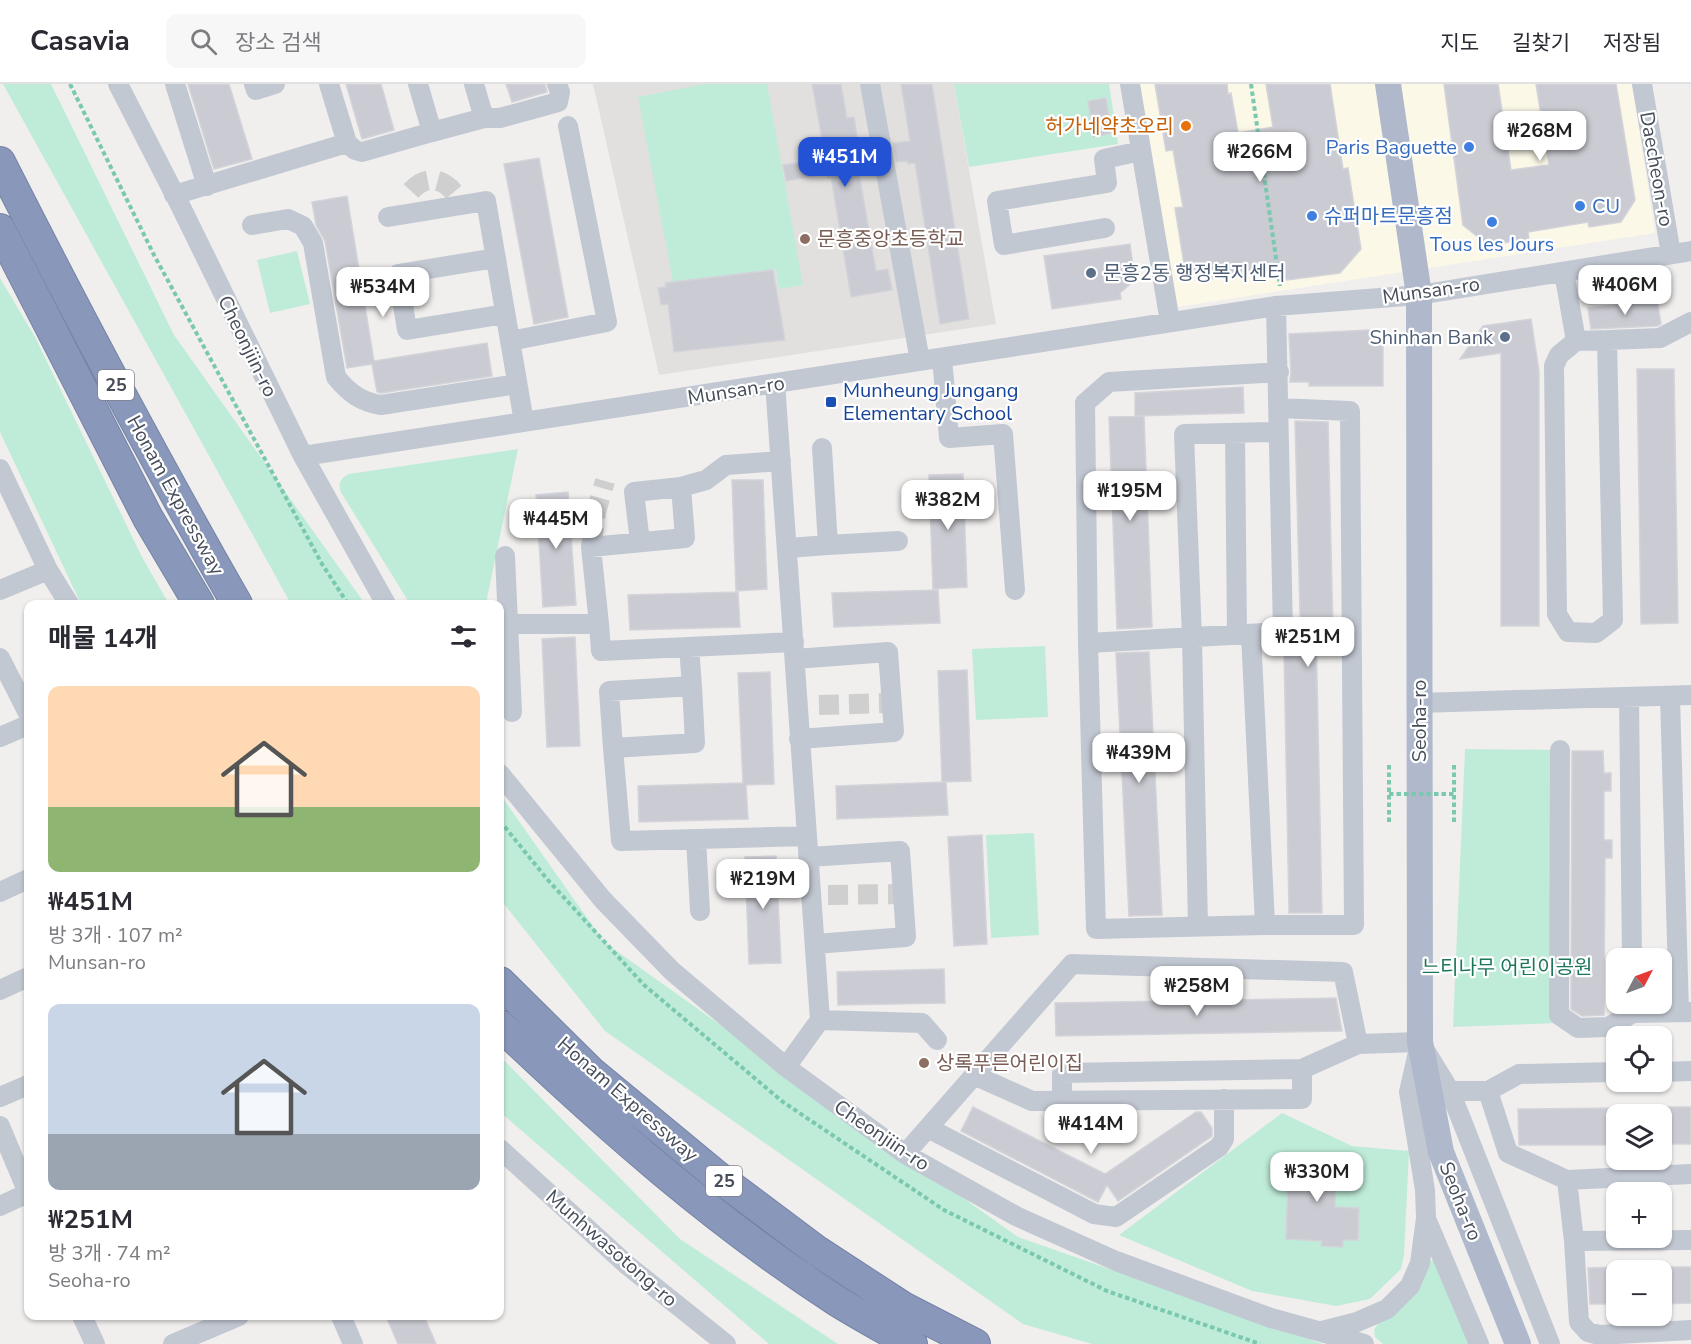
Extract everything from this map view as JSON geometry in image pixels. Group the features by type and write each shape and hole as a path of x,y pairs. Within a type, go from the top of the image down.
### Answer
{"highway":[{"name":"Honam Expressway","path":"0,162 173,494 235,600"},
{"name":"Honam Expressway","path":"0,229 148,518 197,600"},
{"name":"Honam Expressway","path":"504,986 590,1071 726,1182 817,1251 903,1307 975,1344"},
{"name":"Honam Expressway","path":"504,1029 674,1182 755,1243 838,1301 912,1344"}],"main road":[{"name":"Seoha-ro","path":"1388,84 1419,295 1420,1042 1441,1152 1518,1344"}],"street":[{"name":"Cheonjiin-ro","path":"117,84 303,456 384,600"},
{"path":"175,84 207,186"},
{"path":"254,84 256,90 274,84"},
{"path":"329,84 347,143 355,150 362,152 484,117 500,118 558,102 560,92 558,84"},
{"path":"418,84 432,132"},
{"path":"474,84 484,117"},
{"path":"870,84 920,361"},
{"path":"1130,84 1170,322"},
{"name":"Daecheon-ro","path":"1642,84 1681,253"},
{"path":"510,341 607,322 568,126"},
{"path":"174,195 347,143"},
{"path":"1105,228 1004,245 997,201 1107,183 1104,159 1141,151"},
{"path":"388,217 486,201 524,422"},
{"path":"252,225 288,219 303,226 313,243 336,377 348,392 368,403 381,405 518,384"},
{"name":"Munsan-ro","path":"303,456 1170,322 1278,296 1419,295 1681,253"},
{"path":"496,258 398,274 407,330 506,314"},
{"path":"1564,272 1576,341"},
{"path":"1088,643 1283,632 1277,432 1278,296"},
{"path":"1607,340 1614,620 1596,633 1568,632 1557,614 1554,366 1559,355 1576,341 1660,338 1691,322"},
{"path":"942,358 949,438 1004,434 1015,590"},
{"path":"1278,408 1350,411 1354,925 1096,929 1088,643 1085,403 1109,382 1279,372"},
{"path":"776,383 820,1020 786,1067"},
{"path":"1198,926 1192,638 1184,434 1277,432"},
{"path":"1234,433 1244,635 1265,925"},
{"path":"822,448 828,545"},
{"path":"640,542 634,492 681,487 706,480 726,465 781,461"},
{"path":"0,469 48,570 67,600"},
{"path":"681,487 685,538 591,547 601,651 689,647 888,652 894,732 799,739"},
{"path":"788,548 898,541"},
{"path":"505,556 512,712"},
{"path":"0,590 48,570"},
{"path":"508,624 599,624"},
{"path":"613,748 695,743 689,647"},
{"path":"0,658 24,705"},
{"path":"692,686 609,691 621,841 807,836"},
{"path":"1419,703 1691,695"},
{"path":"1670,696 1685,1012"},
{"path":"1629,697 1632,948"},
{"path":"0,737 24,727"},
{"path":"1560,750 1559,1015 1578,1028 1608,1027 1625,1014"},
{"name":"Cheonjiin-ro","path":"504,779 603,900 672,971 786,1067 905,1154 1016,1216 1116,1261 1271,1318 1364,1344"},
{"path":"696,839 700,911"},
{"path":"809,857 900,851 906,937 815,944"},
{"path":"0,892 24,881"},
{"path":"905,1154 1072,964 1343,972 1358,1044"},
{"path":"0,990 24,979"},
{"path":"820,1020 922,1023 937,1040"},
{"path":"1062,1101 1062,1073 1302,1069 1358,1044 1420,1042"},
{"path":"1420,1042 1450,1091 1550,1344"},
{"path":"1322,1331 1357,1322 1387,1309 1410,1286 1420,1263 1426,1218 1425,1190 1409,1092 1420,1042"},
{"path":"974,1075 1032,1101 1302,1099 1302,1069"},
{"path":"1672,1072 1691,1071"},
{"path":"1450,1091 1488,1091 1519,1074 1606,1072"},
{"path":"0,1097 24,1087"},
{"path":"1488,1091 1508,1153 1567,1180 1691,1174"},
{"path":"928,1128 1094,1214 1116,1217 1219,1147 1224,1139 1224,1100"},
{"path":"0,1126 24,1183"},
{"name":"Munhwasotong-ro","path":"504,1153 627,1265 726,1344"},
{"path":"1567,1180 1574,1241 1579,1322 1588,1332 1599,1335 1691,1330"},
{"path":"0,1206 24,1195"},
{"path":"1426,1218 1479,1344"},
{"path":"1574,1241 1691,1240"},
{"path":"84,1320 95,1344"},
{"path":"173,1344 230,1320"},
{"path":"343,1320 353,1344"}],"path":[{"path":"70,84 154,255 322,564 345,600"},
{"path":"1251,84 1278,296"},
{"path":"1389,765 1389,823"},
{"path":"1454,765 1454,823"},
{"path":"1389,794 1454,794"}],"shaded area":[{"name":"문흥중앙초등학교","path":"593,84 954,84 996,324 659,375"},
{"path":"1139,84 1632,84 1655,233 1177,307"}],"green space":[{"path":"3,84 51,84 174,335 362,600 289,600"},
{"path":"705,84 767,84 803,285 779,289 776,269 673,282 638,97"},
{"path":"954,84 1109,84 1118,144 969,167"},
{"path":"297,251 310,304 270,313 257,260"},
{"path":"0,278 35,337 142,557 167,600 79,600 0,432"},
{"path":"518,449 487,600 408,600 342,494 340,485 343,478 349,474"},
{"path":"1045,646 1048,717 976,720 972,649"},
{"name":"느티나무 어린이공원","path":"1465,749 1560,750 1559,1023 1453,1027"},
{"path":"504,800 604,942 1018,1237 1323,1344 1092,1344 1023,1324 605,1031 504,904"},
{"path":"1034,833 1039,935 991,938 986,835"},
{"path":"504,1060 680,1239 838,1344 769,1344 504,1115"},
{"path":"1282,1113 1352,1146 1409,1151 1404,1255 1401,1269 1370,1299 1336,1306 1252,1291 1119,1235"},
{"path":"1435,1260 1472,1344 1383,1344 1375,1337 1374,1330 1378,1324 1395,1313 1429,1261"}],"building":[{"path":"188,84 229,84 252,159 214,169"},
{"path":"346,84 381,84 394,130 362,139"},
{"path":"506,84 545,84 547,92 512,102"},
{"path":"812,84 841,84 847,118 854,117 859,148 869,146 872,165 858,167 876,271 888,269 892,290 851,297 831,177 828,178 827,174 786,181 783,165 814,161 813,155 824,150"},
{"path":"901,84 932,84 969,319 940,324 915,163 896,162 893,143 910,141"},
{"path":"1155,84 1227,84 1228,94 1231,93 1238,133 1273,127 1266,84 1330,84 1343,169 1348,168 1361,249 1340,273 1287,280 1275,269 1203,280 1184,264 1175,208 1183,207 1173,150 1166,151"},
{"path":"1444,84 1498,84 1511,170 1549,165 1536,84 1616,84 1635,200 1621,222 1589,227 1588,222 1528,232 1529,239 1488,245 1463,225"},
{"path":"1106,98 1112,133 1094,137 1088,101"},
{"path":"539,158 568,317 534,324 504,164"},
{"path":"347,196 374,361 487,343 492,376 381,393 377,392 372,364 347,368 325,241 316,225 312,202"},
{"name":"문흥2동 행정복지센터","path":"1130,244 1135,280 1120,293 1121,299 1052,309 1044,256"},
{"path":"773,270 785,340 674,352 668,304 661,305 658,288 666,287 665,283"},
{"path":"1657,300 1661,324 1657,326 1591,329 1588,308"},
{"path":"1531,319 1539,371 1539,626 1501,626 1501,353 1460,359 1483,326"},
{"path":"1369,330 1383,347 1383,386 1309,386 1309,382 1290,382 1289,334"},
{"path":"1637,369 1674,369 1678,623 1641,624"},
{"path":"1243,387 1244,413 1135,416 1135,393"},
{"path":"1144,416 1152,627 1117,629 1109,417"},
{"path":"1295,421 1328,422 1333,631 1316,631 1322,913 1289,913 1284,652 1301,652"},
{"path":"963,474 967,587 933,589 929,475"},
{"path":"732,480 763,480 767,589 736,591"},
{"path":"568,492 576,605 543,607 536,495"},
{"path":"938,590 940,623 834,627 832,593"},
{"path":"738,592 740,627 630,630 628,595"},
{"path":"575,637 580,746 547,747 542,639"},
{"path":"1149,652 1162,915 1129,916 1116,653"},
{"path":"967,670 971,781 942,782 938,671"},
{"path":"770,672 774,784 746,785 748,819 639,822 638,786 743,783 738,673"},
{"path":"1572,751 1603,751 1604,773 1611,773 1611,791 1604,791 1604,840 1612,840 1612,858 1605,858 1604,1015 1582,1016 1571,1009"},
{"path":"946,782 948,815 837,819 836,786"},
{"path":"982,835 987,944 954,946 948,837"},
{"path":"776,856 781,963 749,964 745,857"},
{"path":"944,969 945,1003 838,1005 837,972"},
{"path":"1336,998 1342,1031 1056,1036 1055,1003"},
{"path":"973,1107 1105,1174 1196,1112 1201,1112 1212,1128 1212,1136 1118,1201 1107,1185 1098,1202 961,1131"},
{"path":"1672,1107 1691,1107 1691,1144 1672,1144"},
{"path":"1606,1108 1606,1145 1519,1145 1518,1109"},
{"path":"1289,1154 1336,1156 1335,1207 1359,1208 1358,1240 1343,1240 1343,1247 1321,1246 1322,1241 1286,1239"},
{"path":"1606,1267 1606,1304 1590,1304 1588,1268"},
{"path":"1672,1267 1691,1267 1691,1303 1672,1304"},
{"path":"388,1320 426,1320 436,1344 398,1344"}],"tunnel":[{"path":"411,191 425,181 433,180 452,190 462,205"},
{"path":"591,547 596,512 605,481"},
{"path":"819,705 891,703"},
{"path":"828,895 903,894"}],"place":[{"name":"허가네약초오리","path":"1186,126"},
{"name":"Paris Baguette","path":"1469,147"},
{"name":"CU","path":"1580,206"},
{"name":"슈퍼마트문흥점","path":"1312,216"},
{"name":"Tous les Jours","path":"1492,222"},
{"name":"문흥중앙초등학교","path":"805,239"},
{"name":"문흥2동 행정복지센터","path":"1091,273"},
{"name":"Shinhan Bank","path":"1505,337"},
{"name":"Munheung Jungang Elementary School","path":"831,402"},
{"name":"상록푸른어린이집","path":"924,1063"}]}
